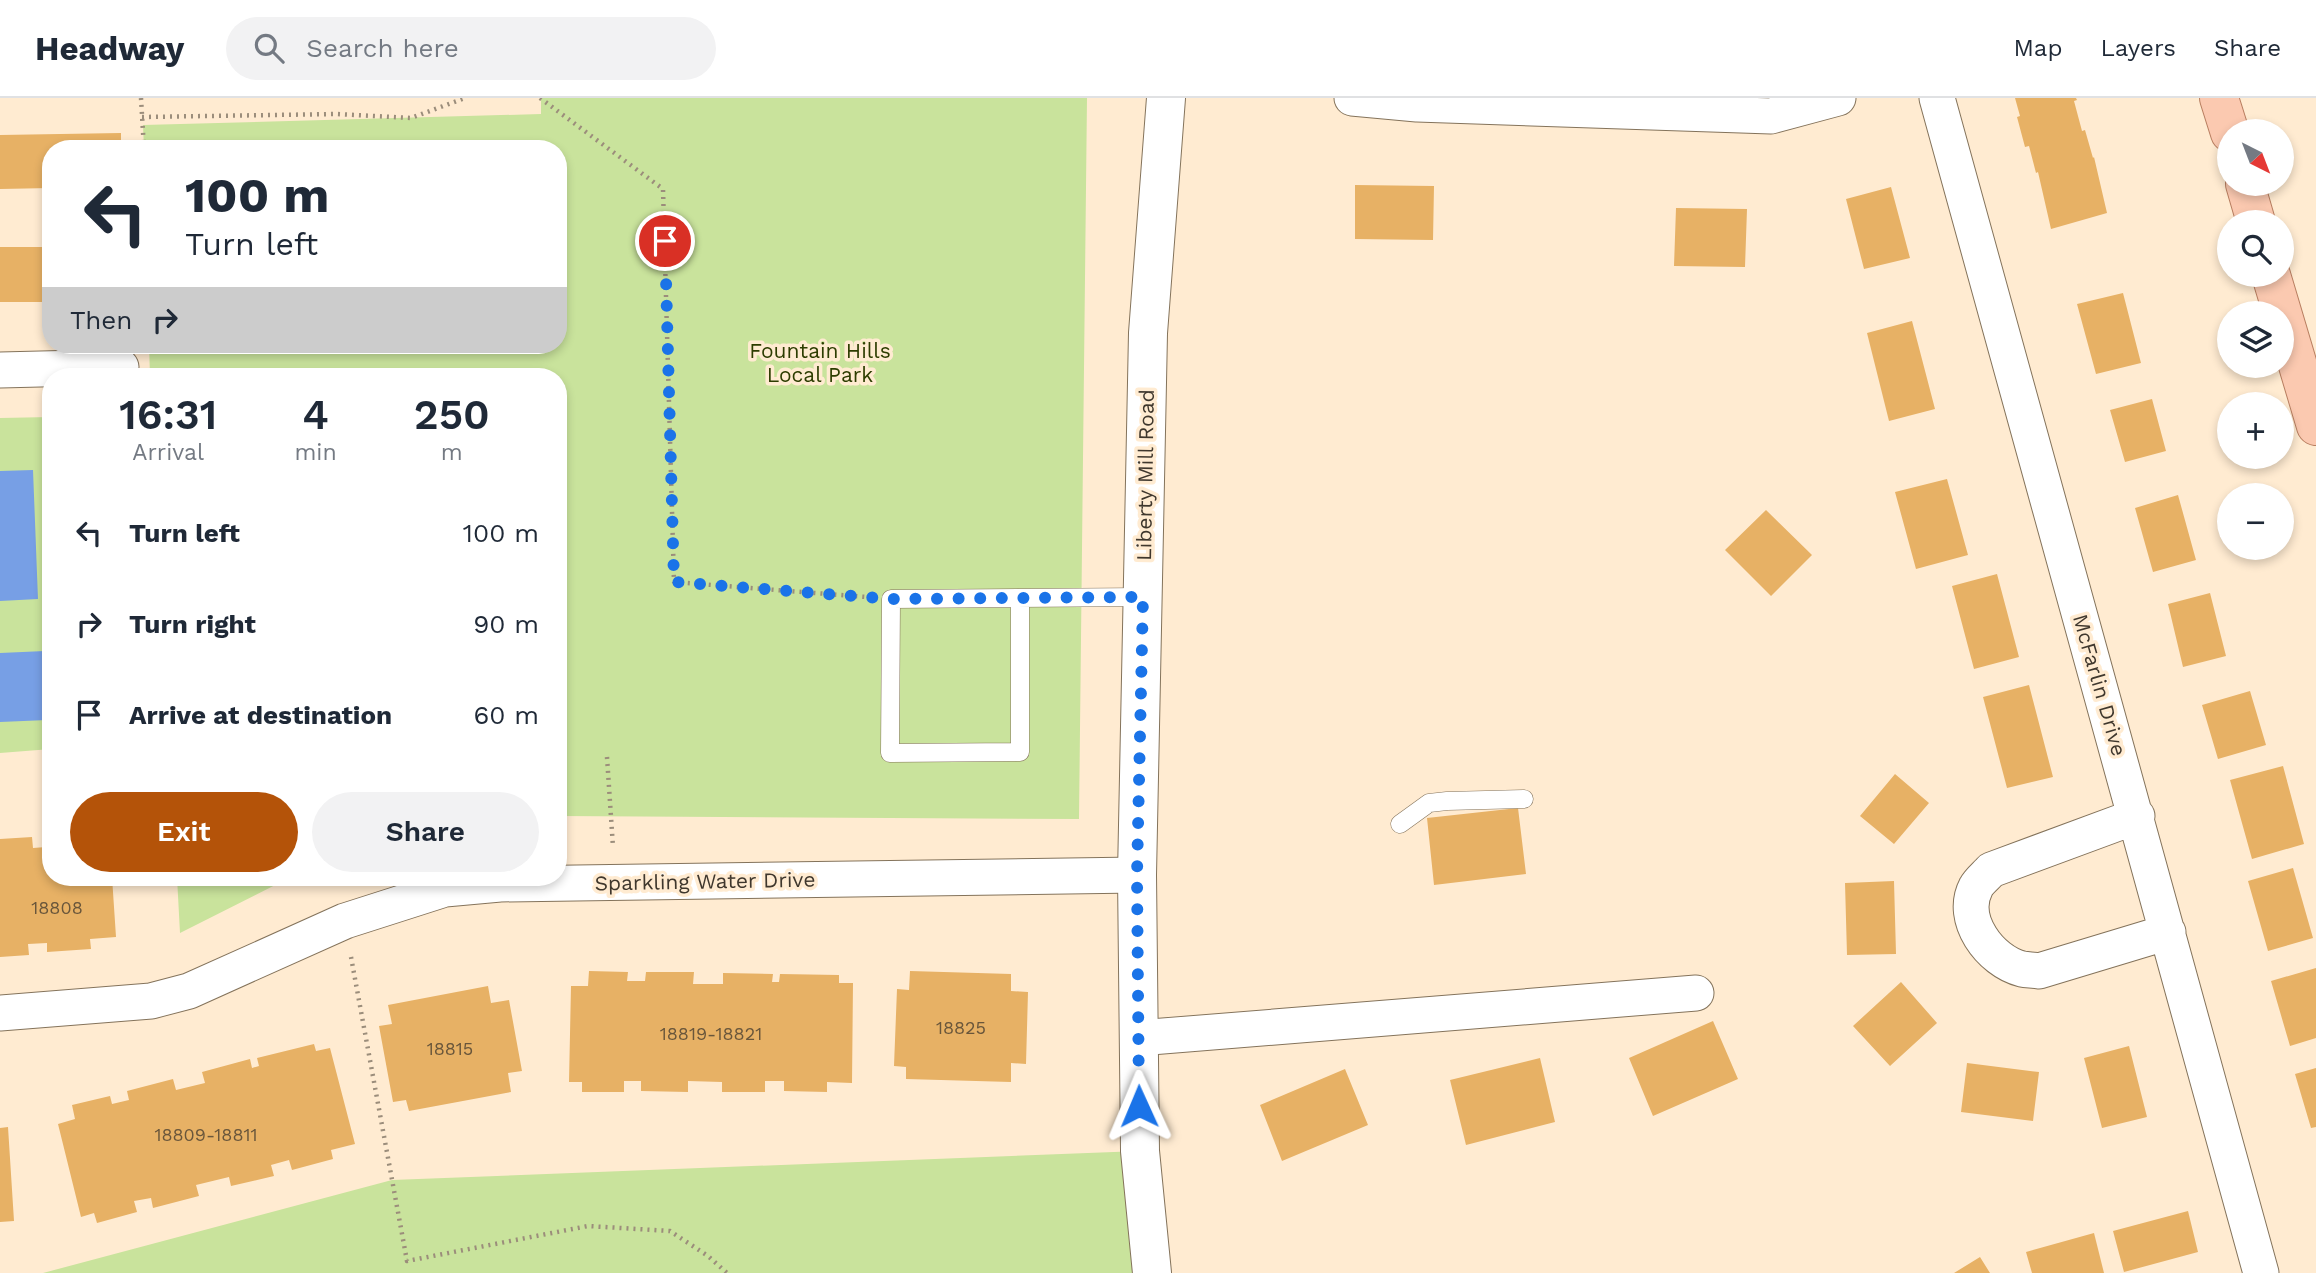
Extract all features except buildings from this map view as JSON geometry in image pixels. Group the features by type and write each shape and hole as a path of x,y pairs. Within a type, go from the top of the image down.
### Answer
{"main road":[{"path":"2219,98 2226,119"},
{"path":"2275,287 2316,426"}],"street":[{"name":"Liberty Mill Road","path":"1152,1273 1140,1151 1137,875 1148,333 1166,98"},
{"path":"1352,98 1772,116 1838,98"},
{"name":"McFarlin Drive","path":"1937,98 2261,1273"},
{"path":"81,368 121,367"},
{"path":"0,370 42,369"},
{"path":"2137,816 1991,870 1976,887 1971,908 1975,928 1993,953 2020,969 2039,971 2168,932"},
{"name":"Sparkling Water Drive","path":"567,883 1137,875"},
{"name":"Sparkling Water Drive","path":"0,1013 151,1001 189,991 345,921 445,889 478,886"},
{"path":"1138,1038 1696,993"}],"lane":[{"path":"1020,598 1020,752 890,753 891,599 1143,597"},
{"path":"1400,824 1429,803 1524,799"}],"path":[{"path":"141,98 143,140"},
{"path":"142,117 337,114 411,118 465,98"},
{"path":"540,98 663,189 674,582 891,599"},
{"path":"607,757 615,882"},
{"path":"345,921 407,1261 588,1226 670,1231 708,1256 727,1273"}],"green space":[{"name":"Fountain Hills Local Park","path":"541,98 1087,98 1079,819 567,816 567,368 150,368 149,354 567,354 567,140 144,140 143,125 541,114"},
{"path":"42,417 42,750 0,753 0,418"},
{"path":"177,886 273,886 180,933"},
{"path":"1140,1151 1152,1273 43,1273 392,1180"}],"water":[{"path":"33,470 38,599 0,601 0,471"},
{"path":"42,651 42,720 0,722 0,653"}],"route":[{"path":"665,241 674,582 891,599 1143,597 1137,875 1139,1106"}]}
